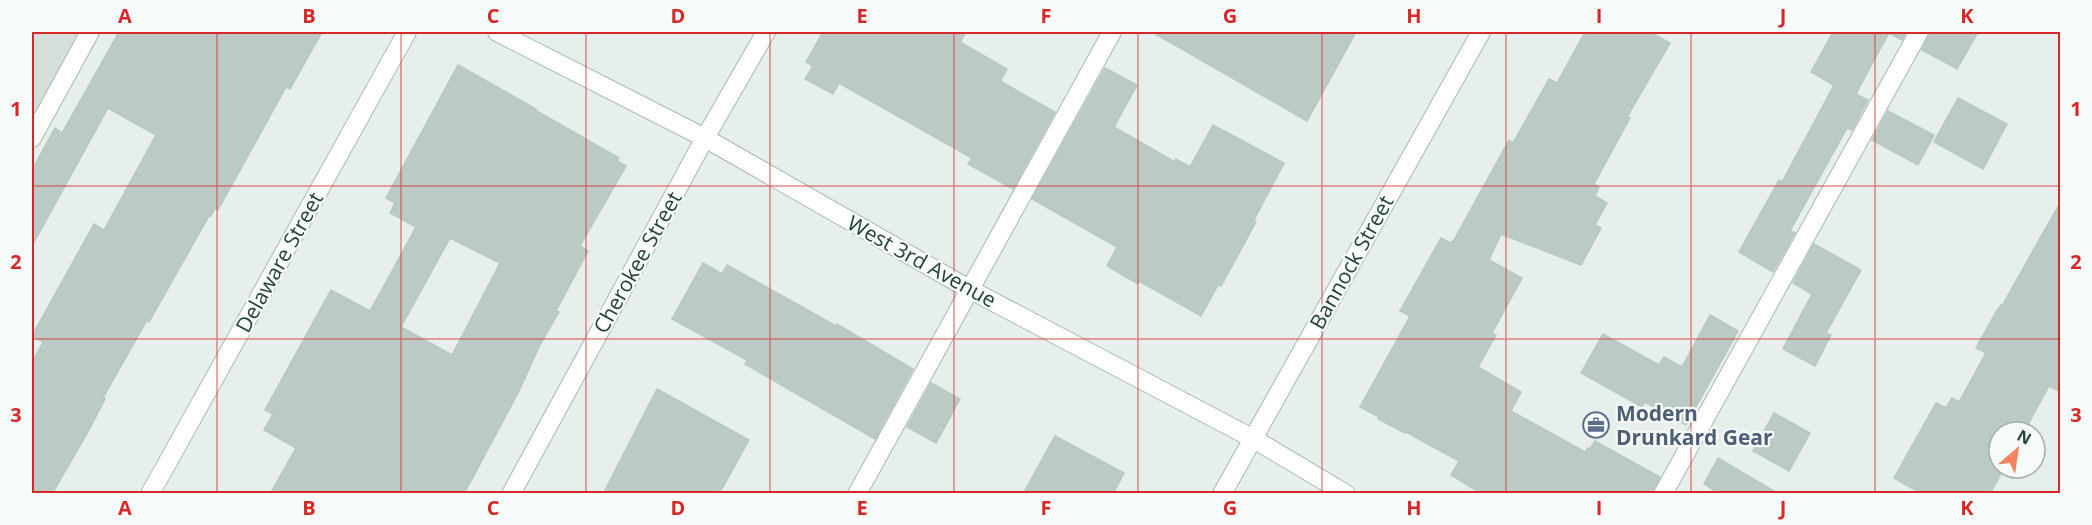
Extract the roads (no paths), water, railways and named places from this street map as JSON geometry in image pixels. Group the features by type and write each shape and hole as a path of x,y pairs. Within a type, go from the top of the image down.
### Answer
{"street":[{"path":"32,138 90,32"},
{"name":"Delaware Street","path":"150,494 407,32"},
{"name":"West 3rd Avenue","path":"497,32 705,138 969,289 1252,438 1346,494"},
{"name":"Cherokee Street","path":"511,494 705,138 766,32"},
{"path":"857,494 1112,32"},
{"name":"Bannock Street","path":"1222,494 1481,32"},
{"path":"1663,494 1919,32"}],"place":[{"name":"Modern Drunkard Gear","path":"1596,425"}]}
